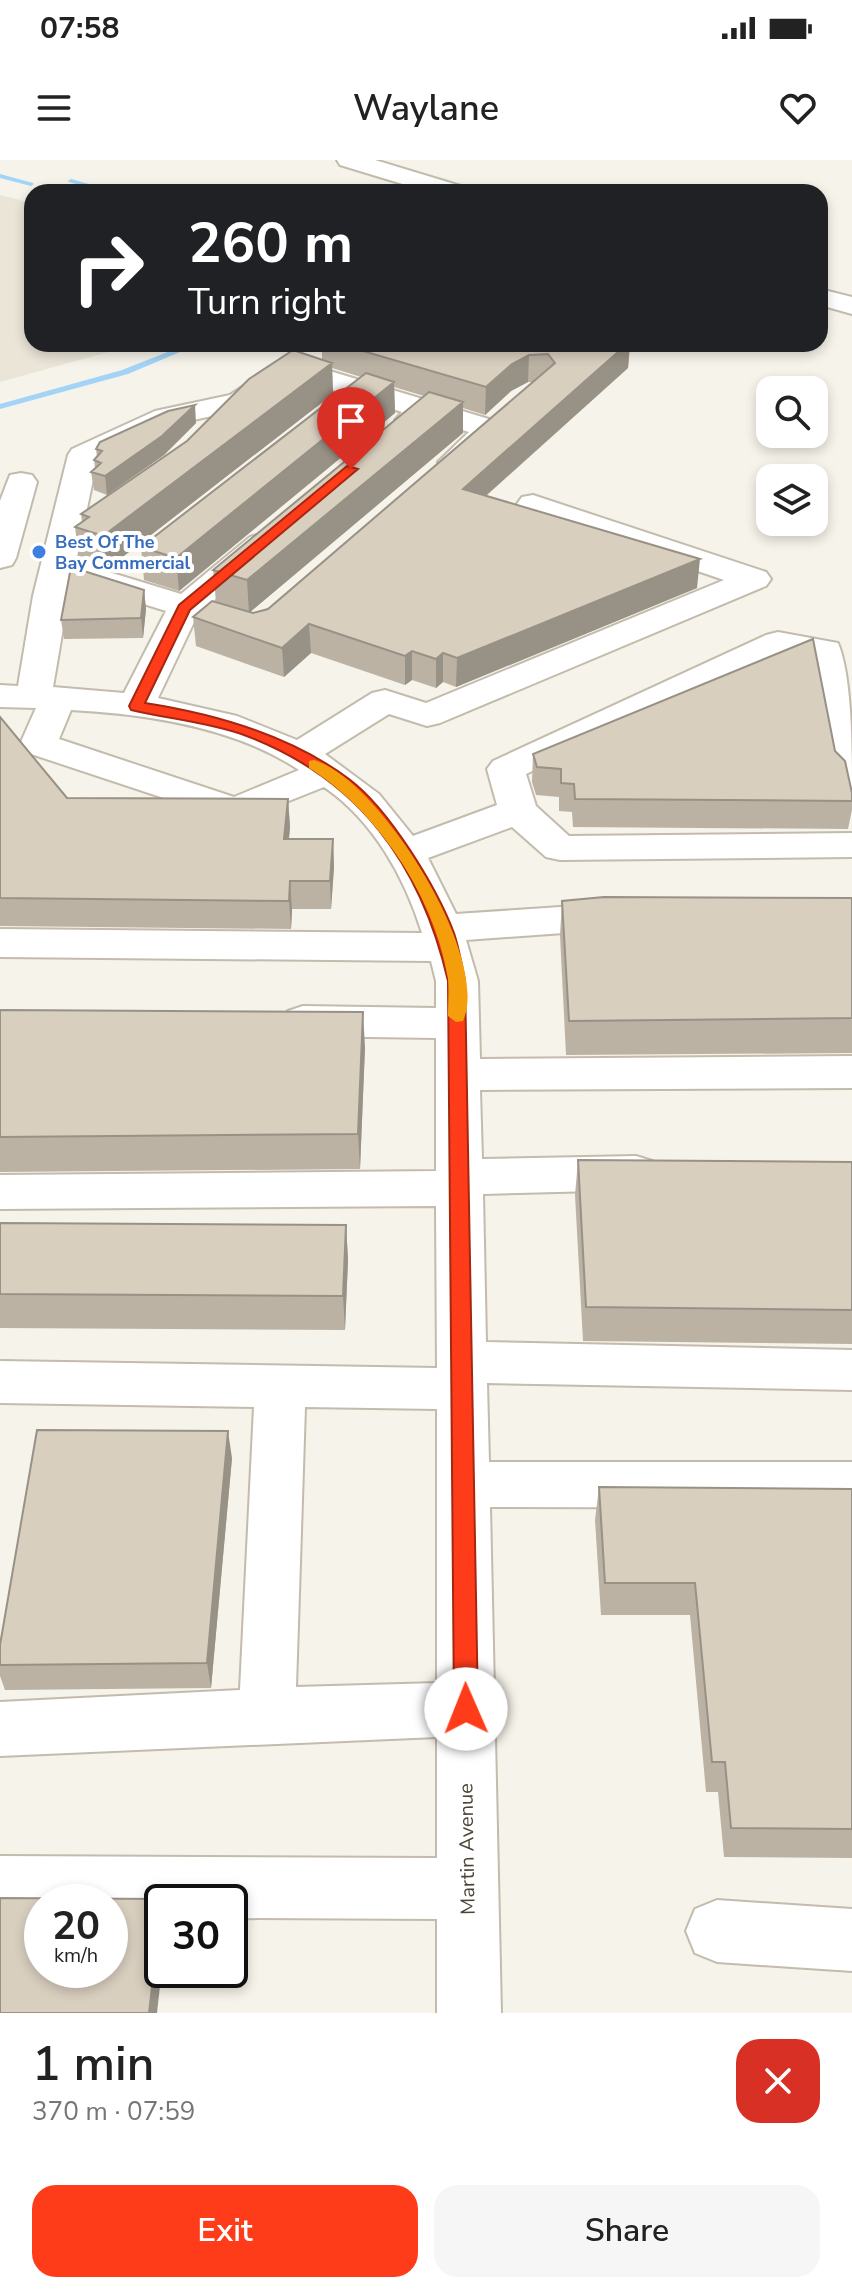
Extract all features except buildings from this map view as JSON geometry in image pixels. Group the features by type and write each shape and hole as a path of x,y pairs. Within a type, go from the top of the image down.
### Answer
{"street":[{"path":"349,160 428,184"},
{"path":"828,299 852,306"},
{"path":"198,444 239,402 290,368 423,409 502,420 432,479"},
{"path":"336,410 361,390"},
{"path":"239,402 166,417 83,455 50,596 31,696 38,744 236,810 312,764 385,701 427,715 754,579 533,504"},
{"path":"387,439 423,409"},
{"path":"0,558 21,482"},
{"path":"60,556 100,518"},
{"path":"136,706 184,608 280,528"},
{"path":"60,556 112,585 256,629 279,609"},
{"path":"112,585 137,565"},
{"path":"852,778 826,650 778,642 506,769 518,811 560,848 852,845"},
{"name":"Martin Avenue","path":"31,696 187,714 249,732 312,764 344,783 375,813 404,853 446,937 457,981 469,2013"},
{"path":"404,853 518,811"},
{"path":"0,943 446,937 601,916 663,916"},
{"path":"268,1020 456,1023"},
{"path":"457,1075 852,1072"},
{"path":"0,1192 459,1183 678,1173"},
{"path":"0,1382 280,1387 461,1376 852,1370"},
{"path":"267,1715 280,1387"},
{"path":"463,1484 852,1485"},
{"path":"0,1729 267,1715 466,1709"},
{"path":"0,1886 468,1889"},
{"path":"717,1931 852,1940"}],"shaded area":[{"path":"0,195 24,201 24,352 108,352 0,382"}],"waterway":[{"path":"0,176 31,184"},
{"path":"71,181 82,184"},
{"path":"0,407 125,372 175,352"}],"slow traffic":[{"path":"314,765 344,783 375,813 404,853 427,893 445,933 457,981 456,1016"}],"place":[{"name":"Best Of The Bay Commercial","path":"39,552"}],"route":[{"path":"351,469 184,608 136,706 187,714 249,732 298,755 344,783 375,813 404,853 445,933 457,981 466,1709"}]}
